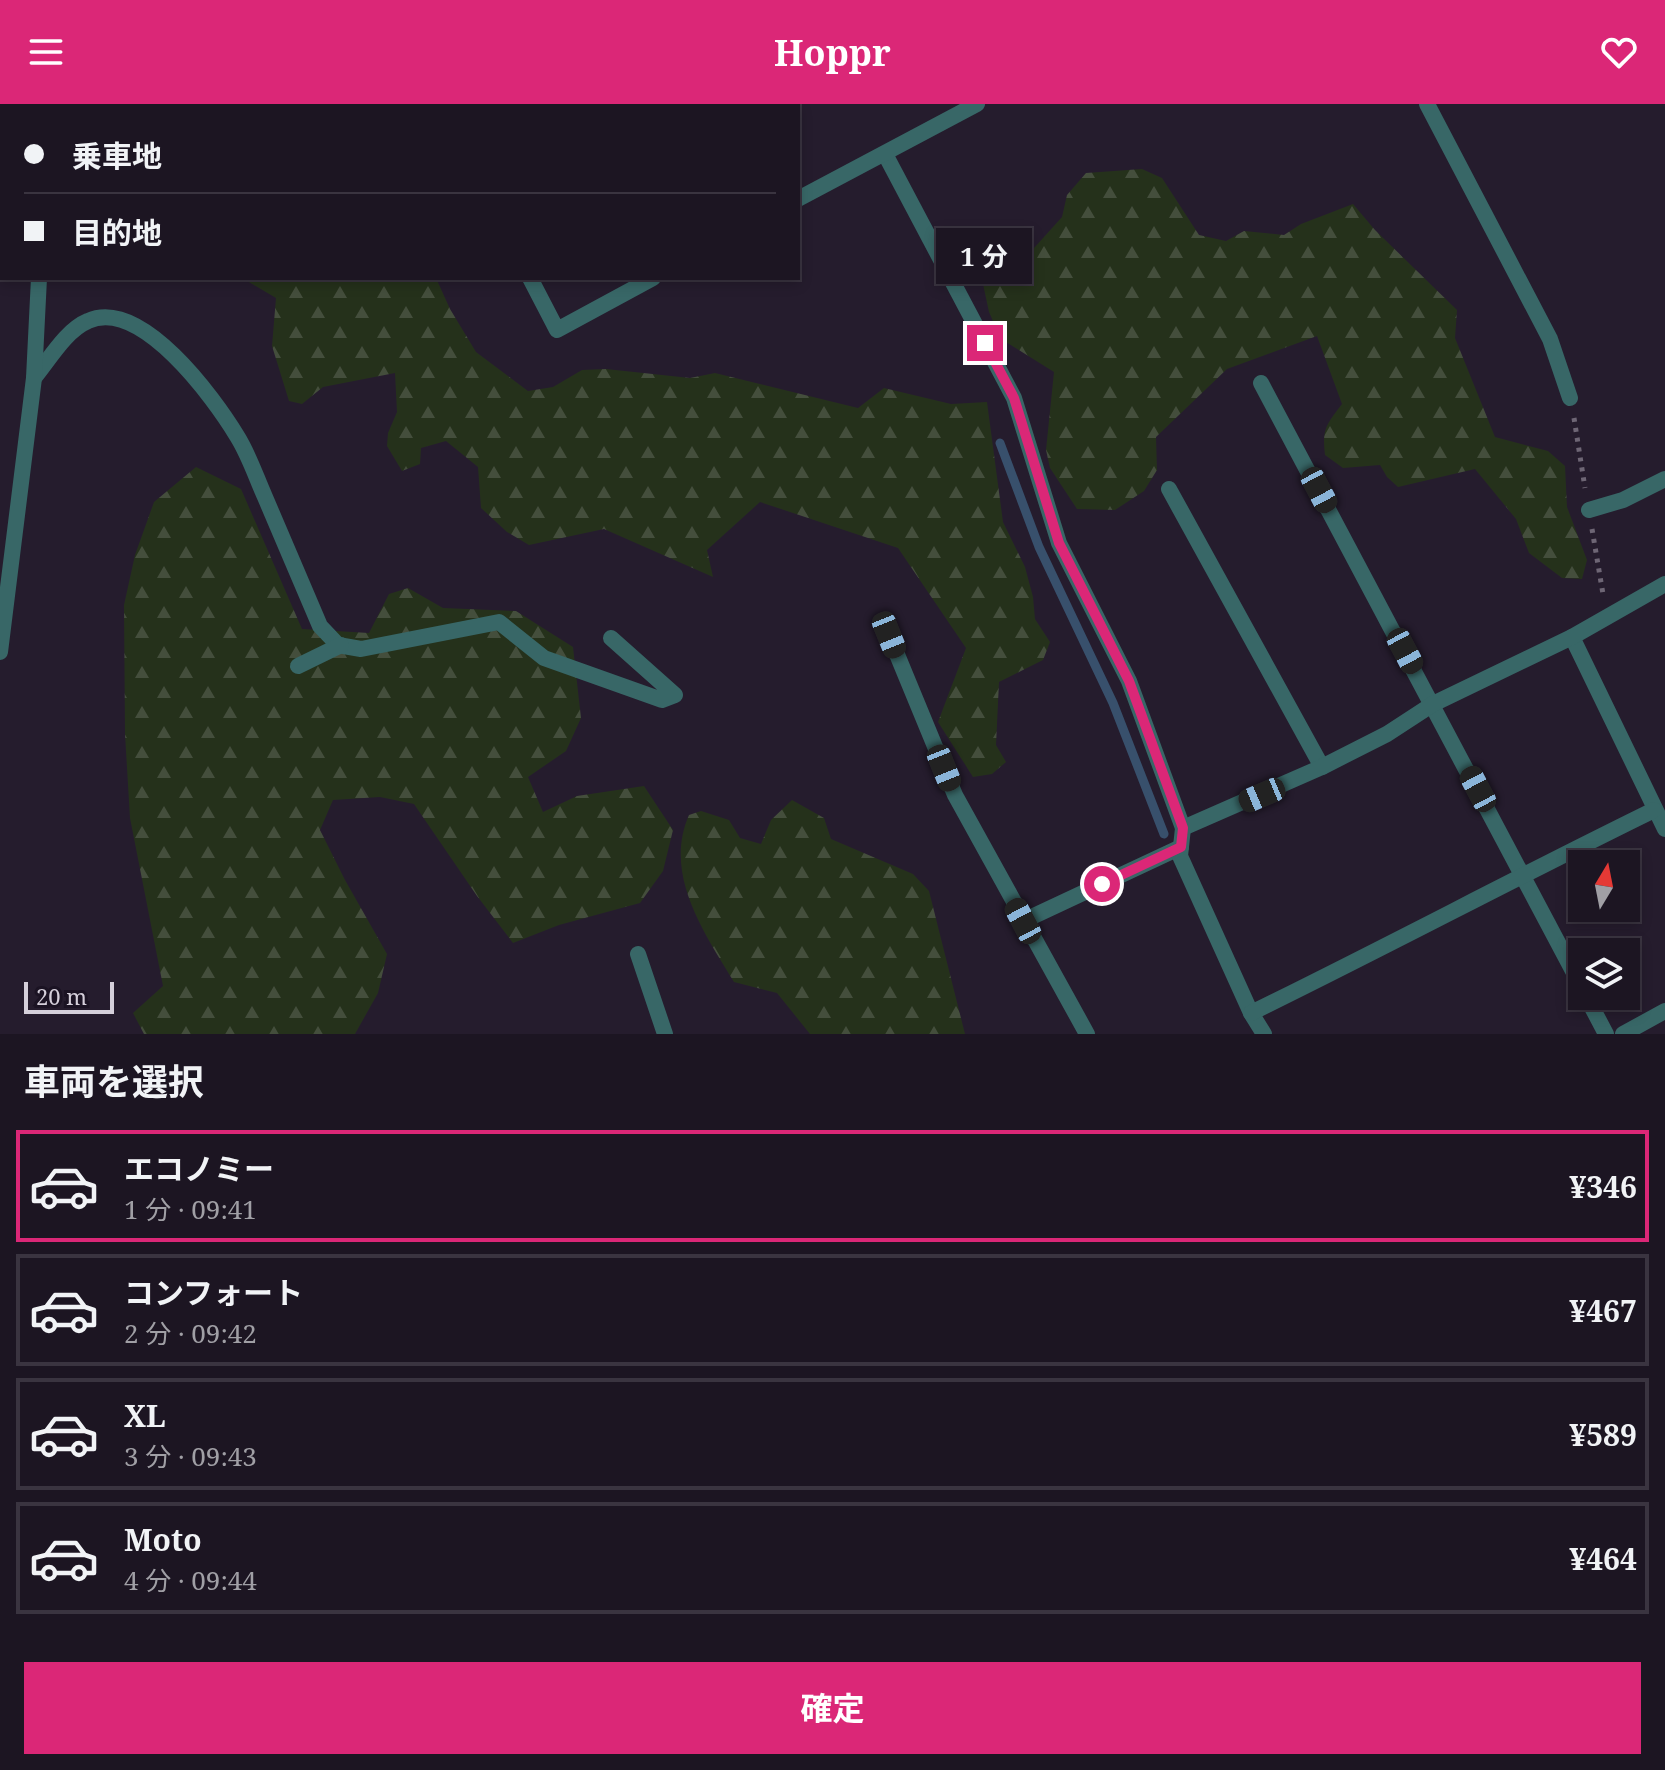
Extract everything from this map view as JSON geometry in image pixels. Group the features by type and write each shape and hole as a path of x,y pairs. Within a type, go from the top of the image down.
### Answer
{"street":[{"path":"800,198 977,104"},
{"path":"1427,104 1550,339 1570,398"},
{"path":"885,154 1014,398 1059,543 1129,681 1183,828 1180,856 1251,1013 1264,1034"},
{"path":"0,652 34,378 39,280"},
{"path":"531,280 557,330 649,280"},
{"path":"34,378 76,327 91,319 133,323 154,338 206,390 239,439 320,626 338,645 361,649 499,622 544,658 662,700 675,695 611,638"},
{"path":"1261,383 1568,961"},
{"path":"1589,510 1623,500 1665,479"},
{"path":"1169,489 1322,767"},
{"path":"1183,828 1322,767 1387,734 1433,704 1572,637 1665,584"},
{"path":"889,635 955,795 1087,1034"},
{"path":"1572,637 1665,829"},
{"path":"298,666 341,645"},
{"path":"1251,1013 1654,810"},
{"path":"1023,921 1181,847"},
{"path":"638,954 665,1034"},
{"path":"1593,1010 1606,1034"},
{"path":"1623,1034 1665,1011"}],"green space":[{"path":"1142,169 1162,178 1199,235 1226,241 1244,231 1284,235 1301,224 1353,204 1375,230 1457,310 1455,338 1495,437 1548,451 1565,466 1567,507 1587,560 1582,579 1562,578 1529,553 1516,519 1475,469 1398,487 1380,465 1343,468 1325,455 1326,428 1342,404 1317,336 1227,369 1156,437 1157,470 1144,491 1115,510 1077,509 1050,468 1046,450 1054,372 1001,339 989,312 983,284 1016,268 1062,217 1067,195 1086,173"},
{"path":"245,280 437,280 476,352 528,391 553,387 582,370 606,369 690,378 715,373 858,408 884,388 951,404 987,402 1003,522 1025,567 1035,619 1050,642 1043,660 999,682 996,745 1006,762 992,774 973,777 938,722 966,648 898,548 760,502 707,550 713,577 604,529 529,545 507,532 481,508 478,467 446,441 421,448 420,464 402,471 387,446 388,433 397,412 395,373 323,387 302,404 289,401 272,346 276,298"},
{"path":"196,467 241,489 302,629 369,633 389,594 408,588 443,608 516,611 573,647 581,718 566,751 528,777 543,812 577,796 644,786 673,830 663,871 640,903 559,925 513,943 414,804 380,797 333,800 320,830 387,954 378,993 355,1034 144,1034 133,1013 163,986 130,818 125,734 124,605 135,555 154,502"},
{"path":"792,800 824,818 831,839 913,874 929,891 965,1034 810,1034 777,993 734,982 700,923 684,881 682,837 689,815 701,811 729,820 740,838 761,844 771,820"}],"waterway":[{"path":"1000,443 1039,547 1113,703 1164,834"}],"route":[{"path":"985,343 1014,398 1059,543 1129,681 1183,828 1181,847 1102,884"}]}
